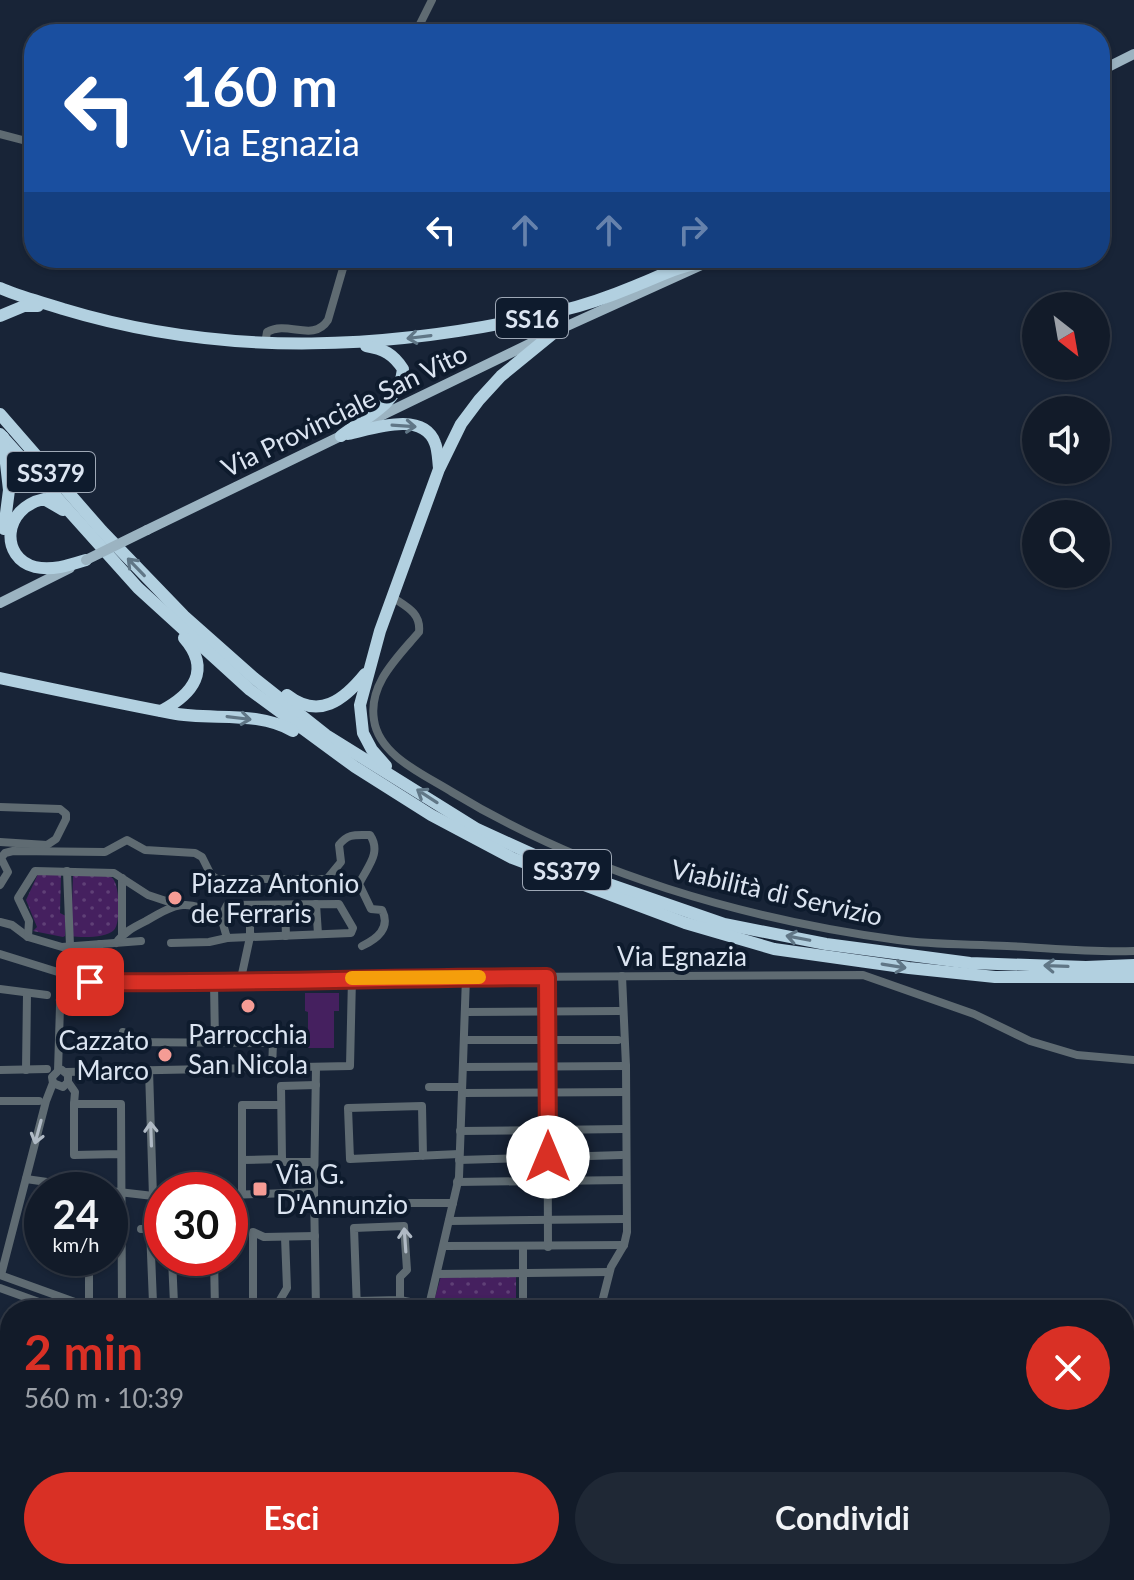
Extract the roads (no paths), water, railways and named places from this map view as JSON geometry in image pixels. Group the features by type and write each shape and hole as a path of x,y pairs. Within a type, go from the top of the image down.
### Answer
{"highway":[{"name":"SS16","path":"0,290 95,318 169,334 265,345 347,344 514,322 580,306 675,268"},
{"path":"0,290 4,305 1,315"},
{"path":"1,315 24,306 53,306"},
{"path":"396,777 372,750 363,733 360,705 392,597 439,469 461,424 501,376 556,331"},
{"path":"341,436 394,397 402,382 403,369 395,356 381,349 347,344"},
{"path":"0,406 57,473 60,482"},
{"name":"SS379","path":"0,414 184,616 220,648 326,735 477,829 553,863 724,924 826,944 970,963 1086,967 1134,965"},
{"path":"341,436 401,423 416,427 430,433 439,469"},
{"path":"1,436 190,645 199,672 191,689 179,701 161,711"},
{"path":"0,541 9,490 1,436"},
{"path":"86,560 66,566 32,567 13,555 7,536 18,510 44,499 63,510 90,535"},
{"name":"SS379","path":"138,588 250,690 355,767 431,815 512,858 685,923 774,949 995,977 1134,977"},
{"path":"220,648 230,651 295,702 315,707 333,704 349,693 369,668"},
{"path":"0,678 174,714 234,716 281,724 355,767"}],"main road":[{"path":"1110,66 1134,54"},
{"name":"Via Provinciale San Vito","path":"0,603 556,331 695,268"}],"street":[{"path":"420,24 432,0"},
{"path":"0,134 24,140"},
{"path":"265,345 267,332 276,328 316,331 323,327 328,320 343,268"},
{"name":"Viabilità di Servizio","path":"392,597 413,611 420,621 419,632 377,686 373,721 386,747 406,764 486,813 563,850 683,895 816,927 901,940 1134,951"},
{"path":"0,807 60,809 66,814 66,819 56,839 47,845 0,842"},
{"path":"0,885 8,872 1,858 5,853 105,852 127,840 145,850 195,853 202,857 211,875 217,879 327,879 341,862 339,845 344,838 370,835 376,855 359,884 371,909 382,910 385,915 384,928 375,940 362,946"},
{"path":"28,937 29,921 18,898 35,871 114,873 137,889 175,904 202,907 221,917"},
{"path":"67,871 70,946"},
{"path":"122,878 122,934"},
{"path":"116,943 122,934 175,904"},
{"path":"316,904 318,934"},
{"path":"171,943 351,933 353,928 339,904 227,905 221,917 227,938"},
{"path":"240,983 250,937 250,905"},
{"path":"285,905 286,936"},
{"path":"0,922 12,925 28,937 62,947 141,941"},
{"path":"60,1000 87,981 100,944"},
{"name":"Via Egnazia","path":"0,954 87,981 240,983 352,978 863,975 974,1014 1030,1041 1077,1055 1134,1060"},
{"path":"53,1083 63,1087 61,974"},
{"path":"602,1300 609,1272 624,1245 627,1232 622,976"},
{"path":"433,1300 457,1182 466,977"},
{"path":"547,977 548,1247"},
{"path":"28,1172 53,1083 52,1077 149,1070 350,1066 352,978"},
{"path":"214,983 215,1042"},
{"path":"0,989 47,995"},
{"path":"26,1070 27,994"},
{"path":"465,1012 619,1011"},
{"path":"123,1032 124,1042 273,1043 272,1069"},
{"path":"464,1040 618,1040"},
{"path":"463,1067 626,1066"},
{"path":"316,1068 316,1300"},
{"path":"0,1070 47,1069"},
{"path":"149,1070 156,1172"},
{"path":"64,1075 75,1092 74,1155 120,1154"},
{"path":"282,1159 281,1086 316,1085"},
{"path":"429,1087 547,1093 626,1092"},
{"path":"0,1101 39,1101"},
{"path":"74,1104 121,1104 118,1172"},
{"path":"242,1172 242,1105 280,1105"},
{"path":"423,1156 422,1106 348,1108 350,1159 622,1155"},
{"path":"460,1131 624,1129"},
{"path":"242,1160 314,1162"},
{"path":"457,1182 626,1180"},
{"path":"24,1187 1,1275 70,1300"},
{"path":"248,1194 314,1192"},
{"path":"406,1203 453,1203"},
{"path":"449,1221 625,1219"},
{"path":"357,1300 354,1228 404,1226 407,1270 400,1277 400,1300"},
{"path":"253,1300 253,1232 264,1237 315,1236"},
{"path":"280,1300 287,1288 285,1237"},
{"path":"444,1246 624,1245"},
{"path":"523,1247 523,1300"},
{"path":"437,1274 609,1272"},
{"path":"92,1276 94,1300"},
{"path":"120,1276 121,1300"},
{"path":"150,1276 153,1300"},
{"path":"173,1276 174,1300"},
{"path":"214,1276 215,1300"},
{"path":"0,1288 33,1300"}],"place":[{"name":"Piazza Antonio de Ferraris","path":"175,898"},
{"name":"Parrocchia San Nicola","path":"248,1006"},
{"name":"Cazzato Marco","path":"165,1055"},
{"name":"Via G. D'Annunzio","path":"260,1189"}]}
